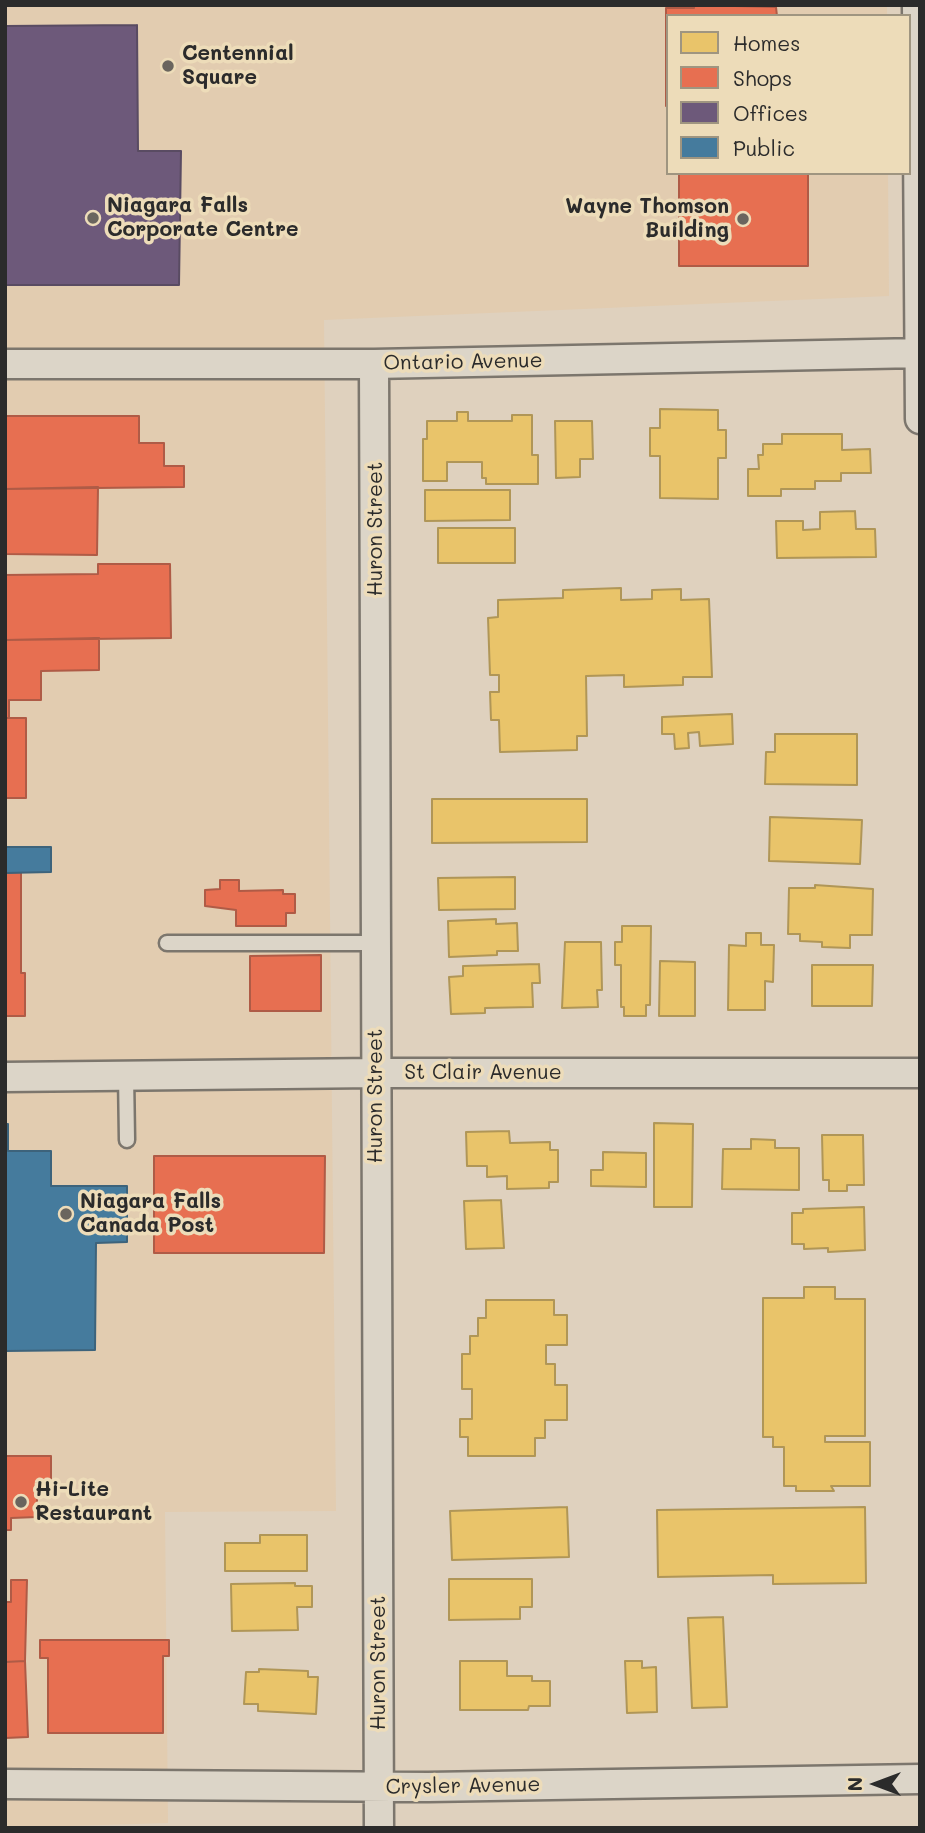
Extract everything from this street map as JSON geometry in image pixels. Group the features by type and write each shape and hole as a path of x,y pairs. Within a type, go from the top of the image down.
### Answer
{"street":[{"path":"917,5 920,419"},
{"name":"Ontario Avenue","path":"5,364 374,364 920,353"},
{"name":"Huron Street","path":"374,364 377,474 375,943 379,1828"},
{"name":"St Clair Avenue","path":"5,1077 126,1074 191,1077 376,1073 920,1073"},
{"name":"Crysler Avenue","path":"5,1784 380,1787 920,1779"}],"lane":[{"path":"167,943 375,943"},
{"path":"126,1074 127,1140"}],"shaded area":[{"path":"5,5 887,5 887,14 666,14 666,175 888,175 889,296 324,320 336,1511 165,1512 168,1823 5,1828"}],"building: Homes":[{"path":"660,409 718,410 718,430 726,430 726,458 718,458 718,499 660,498 660,456 650,456 650,428 660,428"},
{"path":"457,412 468,412 468,421 512,421 512,415 532,415 532,455 538,455 538,484 486,484 486,478 482,478 482,462 447,462 447,481 423,481 423,439 427,439 427,421 457,421"},
{"path":"555,421 592,421 593,459 580,459 580,477 556,478"},
{"path":"782,434 842,434 842,450 870,449 871,473 841,473 841,481 815,481 815,489 781,489 781,496 748,496 748,469 759,469 758,455 763,455 763,444 782,444"},
{"path":"425,490 510,490 510,520 425,521"},
{"path":"855,511 856,529 875,529 876,557 777,558 776,521 803,521 803,530 820,529 820,512"},
{"path":"438,528 515,528 515,563 438,563"},
{"path":"621,588 621,600 652,599 652,590 681,589 681,600 709,599 712,677 683,677 683,685 624,687 624,675 586,676 587,736 577,736 577,750 500,752 499,720 491,720 490,692 499,692 499,675 490,675 488,618 498,617 498,600 563,598 563,590"},
{"path":"732,714 733,744 700,746 699,732 688,733 689,748 675,749 674,734 662,734 662,717"},
{"path":"775,734 857,734 857,785 765,784 766,752 775,752"},
{"path":"432,799 587,799 587,842 432,843"},
{"path":"770,817 862,820 860,864 769,861"},
{"path":"515,877 515,909 439,910 438,878"},
{"path":"815,885 873,889 872,935 850,935 850,948 822,947 822,942 800,941 800,934 788,934 789,888 815,888"},
{"path":"496,919 496,924 517,923 518,951 497,951 497,955 449,957 448,921"},
{"path":"622,926 651,926 650,1005 646,1005 646,1016 624,1016 624,1007 621,1007 621,965 615,965 615,942 622,942"},
{"path":"746,933 761,933 761,945 774,945 773,982 765,981 765,1010 728,1010 729,945 746,946"},
{"path":"565,942 601,942 602,990 597,990 598,1007 562,1008"},
{"path":"660,961 695,962 695,1016 659,1016"},
{"path":"539,964 540,983 532,983 533,1007 485,1008 485,1013 451,1014 449,977 463,976 463,966"},
{"path":"812,965 873,965 872,1006 812,1006"},
{"path":"654,1123 693,1124 692,1207 654,1207"},
{"path":"509,1131 510,1143 550,1142 550,1150 558,1150 558,1182 549,1182 549,1188 507,1189 507,1176 487,1177 487,1166 467,1166 466,1132"},
{"path":"822,1135 863,1135 864,1185 847,1185 847,1191 829,1191 829,1180 823,1180"},
{"path":"751,1139 775,1140 775,1148 799,1148 799,1190 722,1189 723,1149 751,1149"},
{"path":"603,1152 646,1153 646,1187 591,1186 591,1170 603,1170"},
{"path":"501,1200 504,1248 466,1249 464,1201"},
{"path":"864,1207 865,1250 828,1252 828,1248 804,1249 804,1244 792,1244 792,1213 803,1213 803,1209"},
{"path":"804,1287 835,1287 835,1299 865,1299 865,1436 825,1436 825,1442 870,1442 870,1486 831,1486 834,1491 796,1491 796,1486 784,1486 784,1447 773,1447 773,1437 763,1437 763,1298 804,1298"},
{"path":"486,1300 554,1300 554,1315 567,1315 567,1345 546,1345 546,1364 555,1364 555,1385 567,1385 567,1420 545,1420 545,1438 535,1438 535,1456 468,1456 468,1437 460,1437 460,1419 472,1419 472,1389 462,1389 462,1354 470,1354 470,1336 478,1336 478,1318 486,1318"},
{"path":"567,1507 569,1557 452,1560 450,1511"},
{"path":"865,1507 866,1583 773,1584 773,1575 658,1577 657,1510"},
{"path":"260,1535 307,1535 307,1571 225,1571 225,1543 260,1543"},
{"path":"449,1579 532,1579 532,1607 520,1607 520,1619 449,1620"},
{"path":"295,1583 295,1586 312,1586 312,1607 297,1607 298,1630 232,1631 231,1584"},
{"path":"723,1617 727,1707 692,1708 688,1618"},
{"path":"460,1661 507,1661 507,1676 532,1676 532,1681 550,1681 550,1706 529,1706 528,1710 460,1710"},
{"path":"625,1661 642,1661 642,1668 656,1667 657,1712 627,1713"},
{"path":"259,1669 308,1671 308,1677 318,1677 316,1714 258,1711 258,1704 244,1704 246,1672 259,1672"}],"building: Shops":[{"path":"694,5 776,7 777,14 666,14 666,8 694,8"},
{"name":"Wayne Thomson Building","path":"679,175 808,175 808,266 679,266"},
{"path":"5,416 139,416 139,443 164,443 164,466 184,466 184,487 5,489"},
{"path":"98,487 97,555 5,554 5,489"},
{"path":"98,564 170,564 171,638 5,640 5,575 98,574"},
{"path":"99,638 99,670 41,671 41,700 9,700 9,718 5,718 5,640"},
{"path":"5,718 26,718 26,798 5,798"},
{"path":"21,872 21,973 25,973 25,1016 5,1016 5,873"},
{"path":"220,880 239,880 239,891 283,890 283,894 295,894 295,913 286,913 286,926 236,926 236,910 205,906 205,890 220,889"},
{"path":"321,955 321,1011 250,1011 250,956"},
{"path":"154,1156 325,1156 324,1253 154,1253"},
{"name":"Hi-Lite Restaurant","path":"5,1456 51,1456 51,1488 37,1488 37,1517 11,1518 11,1530 5,1530"},
{"path":"11,1580 27,1580 25,1661 5,1662 5,1602 11,1602"},
{"path":"40,1640 169,1640 169,1656 163,1656 163,1733 48,1733 48,1658 40,1658"},
{"path":"25,1661 28,1737 5,1738 5,1662"}],"building: Offices":[{"name":"Niagara Falls Corporate Centre","path":"137,25 138,151 181,151 179,285 5,285 5,26"}],"building: Public":[{"path":"5,841 6,847 51,847 51,872 5,873"},
{"name":"Niagara Falls Canada Post","path":"5,1124 8,1124 8,1151 51,1151 51,1186 127,1186 127,1242 96,1243 95,1350 5,1351"}],"place":[{"name":"Centennial Square","path":"168,66"},
{"name":"Niagara Falls Corporate Centre","path":"93,218"},
{"name":"Wayne Thomson Building","path":"743,219"},
{"name":"Niagara Falls Canada Post","path":"66,1214"},
{"name":"Hi-Lite Restaurant","path":"21,1502"}]}
